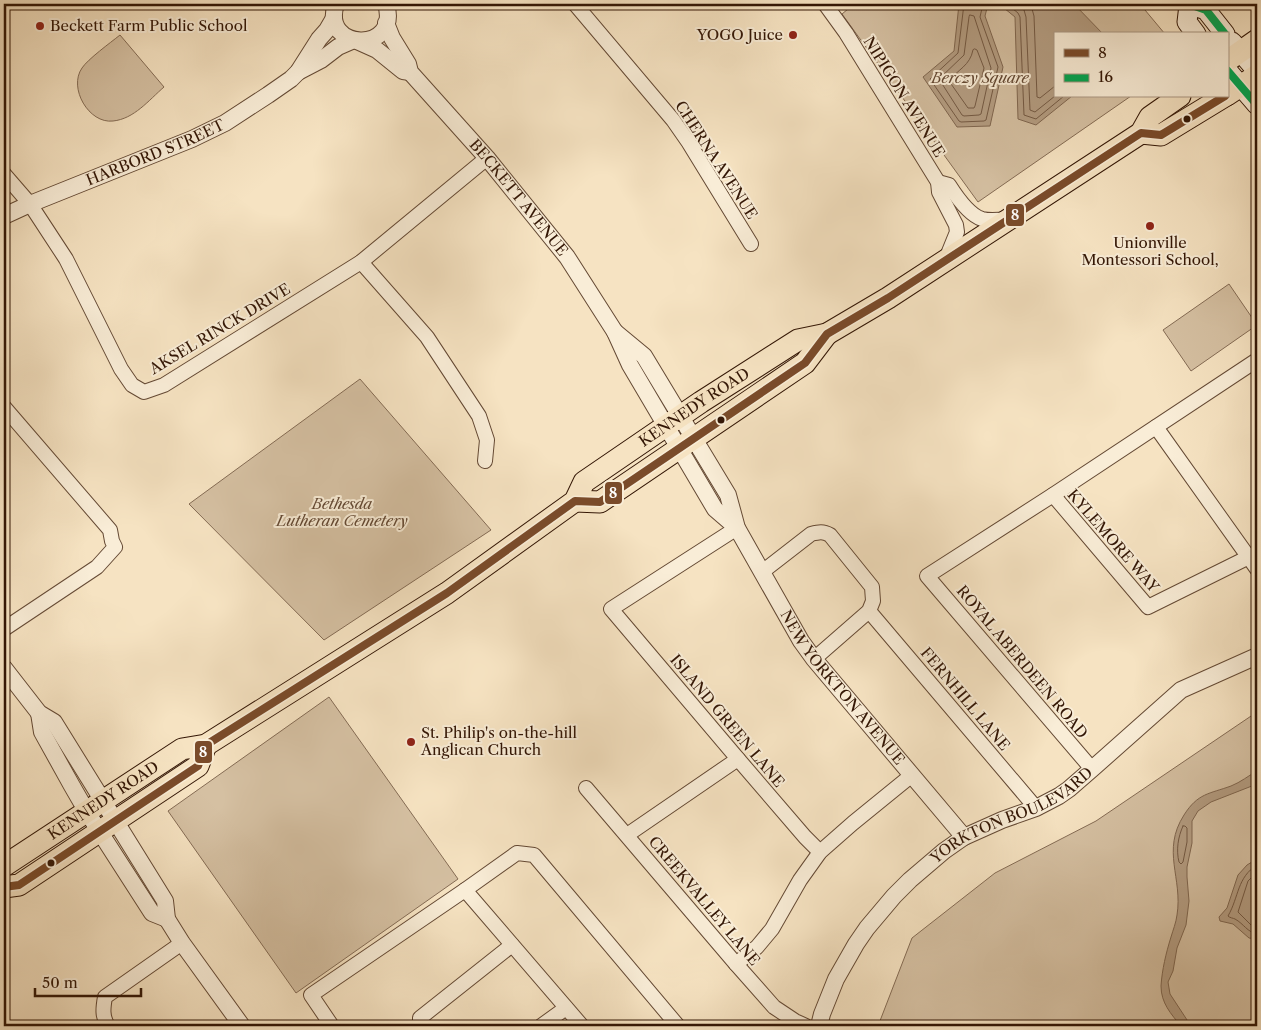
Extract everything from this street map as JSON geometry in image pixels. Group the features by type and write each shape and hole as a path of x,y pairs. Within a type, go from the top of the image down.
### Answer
{"main road":[{"path":"1194,32 1187,22 1189,4 1206,10 1224,32"},
{"path":"1235,45 1257,71"},
{"path":"1235,84 1257,105"},
{"name":"KENNEDY ROAD","path":"4,866 182,749 206,745 447,593 575,501 584,482 673,421 798,340 827,334 946,261 1140,133 1150,116 1177,98"},
{"path":"1140,133 1161,135 1215,98"},
{"name":"KENNEDY ROAD","path":"575,501 600,502 805,363 827,334"},
{"name":"KENNEDY ROAD","path":"4,887 19,885 198,766 206,745"}],"street":[{"name":"CHERNA AVENUE","path":"575,4 672,120 751,244"},
{"name":"NIPIGON AVENUE","path":"825,4 846,33 938,182 939,192 956,225 957,232 946,261"},
{"name":"BECKETT AVENUE","path":"335,8 338,28 341,32 349,38 377,50 403,71 410,72"},
{"name":"HARBORD STREET","path":"298,72 318,39 327,30 335,8"},
{"name":"BECKETT AVENUE","path":"388,12 392,38 408,64 410,72 487,158 567,257 614,332 644,356 673,421"},
{"name":"HARBORD STREET","path":"4,216 201,135 260,100 298,72 321,60 332,50 355,41 374,38 384,29 388,12"},
{"name":"AKSEL RINCK DRIVE","path":"4,174 30,204 66,259 132,385 144,392 164,385 361,262 487,158"},
{"name":"NIPIGON AVENUE","path":"938,182 949,185 964,206 981,219 1010,219"},
{"path":"361,262 426,337 479,416 487,440 485,461"},
{"name":"KYLEMORE WAY","path":"927,576 1257,360"},
{"path":"4,407 110,530 115,547 98,567 4,629"},
{"name":"NEW YORKTON AVENUE","path":"673,421 686,443 715,509 737,528 801,641 814,659 964,837"},
{"path":"1156,427 1254,560"},
{"name":"KYLEMORE WAY","path":"1053,495 1148,607 1254,560"},
{"name":"ISLAND GREEN LANE","path":"737,528 611,609 805,837 820,852"},
{"path":"762,572 811,534 825,532 830,535 872,587 873,601 869,611 814,659"},
{"name":"ROYAL ABERDEEN ROAD","path":"927,576 1092,769"},
{"name":"FERNHILL LANE","path":"869,611 1036,808"},
{"name":"YORKTON BOULEVARD","path":"818,1026 836,979 867,928 910,880 944,851 964,837 1002,820 1036,808 1059,796 1181,690 1257,656"},
{"path":"4,668 39,713 54,722 95,806 152,913 167,920 242,1026"},
{"path":"627,835 738,759"},
{"path":"736,964 757,948 772,930 800,880 820,852 912,775"},
{"name":"CREEKVALLEY LANE","path":"586,788 774,1007 806,1026"},
{"path":"332,1026 311,995 517,853 534,855 678,1026"},
{"path":"464,890 582,1026"},
{"path":"108,1026 102,1012 105,997 182,943"},
{"path":"420,1026 420,1018 512,945"},
{"path":"541,1026 566,1008"}],"green space":[{"name":"Berczy Square","path":"854,4 1140,4 1163,32 1054,32 1054,98 1128,98 978,202 842,14"},
{"path":"120,35 164,87 128,117 113,121 104,120 96,117 83,103 79,94 78,76 89,60"},
{"path":"1229,284 1257,325 1191,371 1163,330"},
{"name":"Bethesda Lutheran Cemetery","path":"360,379 491,530 324,640 189,504"},
{"path":"329,697 458,879 296,993 168,811"},
{"path":"1257,712 1257,1026 878,1026 912,938 995,873 1096,821"}],"water":[{"path":"959,4 988,4 985,16 1003,67 990,126 957,127 923,77 954,51"},
{"path":"999,4 1074,4 1101,32 1054,32 1054,98 1070,98 1036,125 1018,119 1015,17"},
{"path":"1257,771 1257,784 1211,802 1198,811 1192,821 1192,843 1187,867 1189,901 1186,925 1177,948 1173,971 1168,982 1170,994 1191,1026 1181,1026 1170,1013 1161,992 1164,962 1177,915 1178,902 1173,853 1177,828 1189,808 1199,798 1235,784"},
{"path":"1257,859 1257,939 1249,938 1233,924 1220,921 1219,917 1227,908 1238,875 1247,865"}],"transit line":[{"name":"16","path":"1189,4 1206,10 1223,32"},
{"name":"16","path":"1228,71 1257,105"},
{"name":"8","path":"4,887 19,885 198,766 206,745 447,593 575,501 600,502 805,363 827,334 888,298 1141,133 1161,135 1222,98"}],"place":[{"name":"Beckett Farm Public School","path":"40,26"},
{"name":"YOGO Juice","path":"793,35"},
{"name":"Unionville Montessori School,","path":"1150,226"},
{"name":"St. Philip's on-the-hill Anglican Church","path":"411,742"}]}
